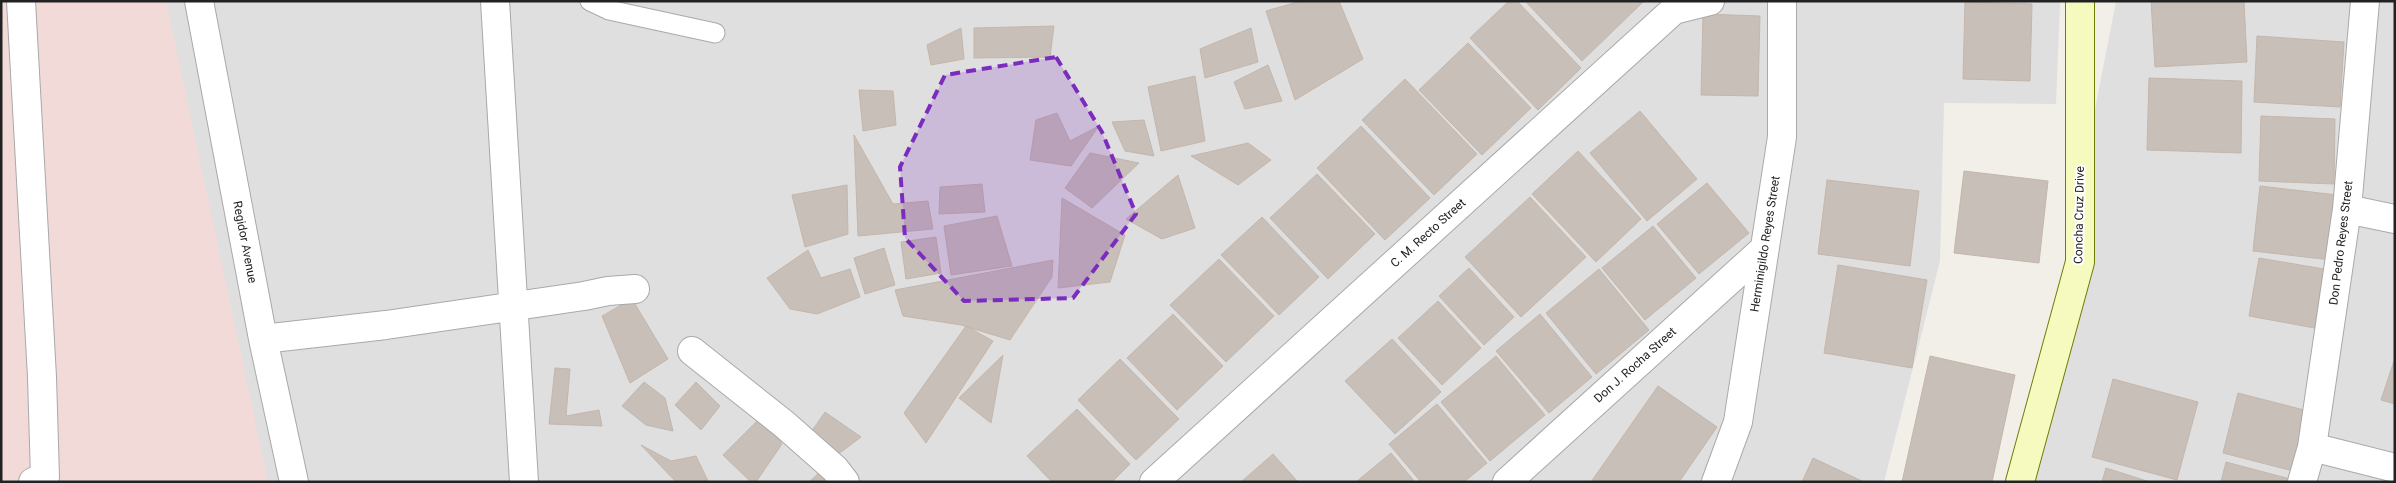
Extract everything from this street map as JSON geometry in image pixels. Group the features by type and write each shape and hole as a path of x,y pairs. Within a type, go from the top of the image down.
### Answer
{"street":[{"path":"21,1 42,377 41,480"},
{"name":"Regidor Avenue","path":"199,1 263,339 294,482"},
{"path":"495,1 524,482"},
{"name":"C. M. Recto Street","path":"1154,482 1674,10 1710,1"},
{"name":"Herminigildo Reyes Street","path":"1716,482 1738,422 1782,137 1782,1"},
{"name":"Concha Cruz Drive","path":"2020,482 2080,262 2080,1"},
{"name":"Don Pedro Reyes Street","path":"2302,482 2312,447 2347,209 2365,1"},
{"path":"2347,209 2395,219"},
{"name":"Don J. Rocha Street","path":"1506,482 1764,249"},
{"path":"263,339 513,307 608,291 634,289"},
{"path":"692,351 784,424 835,469 846,482"},
{"path":"2312,447 2395,468"}],"lane":[{"path":"590,1 609,10 715,33"}],"highlighted area":[{"path":"1056,57 1102,132 1136,214 1073,298 964,301 905,238 900,167 945,75"}],"shaded area":[{"path":"1,1 2060,1 2060,5 2056,104 1944,103 1940,261 1884,482 1,482"},
{"path":"1,1 166,1 268,482 1,482"},
{"path":"2116,1 2395,1 2395,482 2018,482 2027,460"}],"building":[{"path":"1301,1 1339,1 1363,59 1295,100 1266,11"},
{"path":"1509,1 1517,1 1581,68 1538,110 1470,38"},
{"path":"1525,1 1644,1 1582,61"},
{"path":"2151,1 2244,1 2247,62 2155,67"},
{"path":"1965,2 2032,4 2030,81 1963,79"},
{"path":"1703,14 1760,16 1758,96 1701,95"},
{"path":"1054,26 1050,57 974,58 974,28"},
{"path":"961,28 964,59 931,65 927,45"},
{"path":"1251,28 1258,62 1205,78 1200,49"},
{"path":"2257,36 2344,42 2340,107 2254,102"},
{"path":"1468,43 1531,108 1482,155 1419,90"},
{"path":"1268,65 1282,101 1245,109 1234,82"},
{"path":"1195,76 1205,141 1161,151 1148,87"},
{"path":"2149,78 2242,81 2241,153 2147,150"},
{"path":"1405,79 1477,154 1434,195 1362,120"},
{"path":"859,90 893,91 896,125 863,131"},
{"path":"1640,111 1697,179 1647,221 1590,153"},
{"path":"1057,113 1070,141 1099,126 1071,166 1030,160 1036,120"},
{"path":"2261,116 2335,119 2334,184 2259,181"},
{"path":"1144,120 1154,156 1125,151 1112,122"},
{"path":"1361,126 1430,198 1385,240 1317,168"},
{"path":"854,135 893,204 928,201 933,229 858,236"},
{"path":"1248,143 1271,160 1238,185 1191,156"},
{"path":"1578,151 1641,219 1596,262 1532,194"},
{"path":"1090,153 1139,163 1092,208 1065,188"},
{"path":"1964,171 2048,181 2039,263 1954,253"},
{"path":"1317,174 1375,234 1328,279 1270,218"},
{"path":"1178,175 1195,228 1162,239 1126,219"},
{"path":"1827,180 1919,191 1910,266 1818,254"},
{"path":"1707,183 1749,233 1699,274 1657,224"},
{"path":"982,184 985,212 939,214 940,187"},
{"path":"847,185 848,234 805,247 792,195"},
{"path":"2260,186 2337,195 2331,260 2253,251"},
{"path":"1530,197 1586,257 1521,317 1465,257"},
{"path":"1062,198 1125,235 1110,282 1058,288"},
{"path":"997,216 1012,266 951,275 944,226"},
{"path":"1262,217 1319,277 1279,315 1221,255"},
{"path":"1653,226 1696,278 1645,320 1602,268"},
{"path":"936,237 941,273 906,279 901,242"},
{"path":"884,248 895,285 865,294 854,258"},
{"path":"808,250 821,278 850,269 860,297 817,314 790,309 767,278"},
{"path":"2259,258 2330,270 2320,329 2249,316"},
{"path":"1219,259 1274,316 1226,362 1170,305"},
{"path":"1053,260 1052,277 1010,340 961,325 903,316 895,290"},
{"path":"1838,265 1927,280 1912,368 1824,353"},
{"path":"1469,268 1514,317 1484,345 1439,296"},
{"path":"1599,269 1649,330 1596,374 1546,313"},
{"path":"632,299 668,359 630,383 602,316"},
{"path":"1438,301 1481,348 1442,385 1398,338"},
{"path":"1173,314 1223,366 1177,410 1127,358"},
{"path":"1540,314 1592,377 1549,413 1496,351"},
{"path":"966,326 993,341 926,443 904,413"},
{"path":"1392,339 1441,392 1395,434 1345,381"},
{"path":"1003,355 991,423 959,398"},
{"path":"1496,356 1545,415 1490,461 1441,402"},
{"path":"1930,356 2015,375 1992,482 1902,482"},
{"path":"2395,358 2395,404 2381,400"},
{"path":"1120,359 1179,419 1136,460 1078,400"},
{"path":"555,368 570,369 566,416 599,410 602,426 549,424"},
{"path":"2113,379 2198,402 2177,480 2092,457"},
{"path":"644,382 665,398 673,431 646,425 622,406"},
{"path":"696,382 720,406 701,430 675,405"},
{"path":"1658,386 1717,427 1679,482 1591,482"},
{"path":"2238,393 2312,412 2297,472 2223,453"},
{"path":"1437,404 1487,463 1464,482 1421,482 1389,444"},
{"path":"1077,409 1130,464 1112,482 1052,482 1027,456"},
{"path":"825,412 861,437 832,459 807,438"},
{"path":"762,416 782,444 756,482 751,482 723,455"},
{"path":"641,445 671,461 696,456 708,481 676,482"},
{"path":"1391,453 1415,482 1356,482"},
{"path":"1273,454 1298,482 1241,482"},
{"path":"1813,458 1864,482 1802,482"},
{"path":"2226,462 2294,480 2293,482 2221,482"},
{"path":"2106,468 2150,482 2102,482"},
{"path":"821,471 824,482 809,482"}]}
